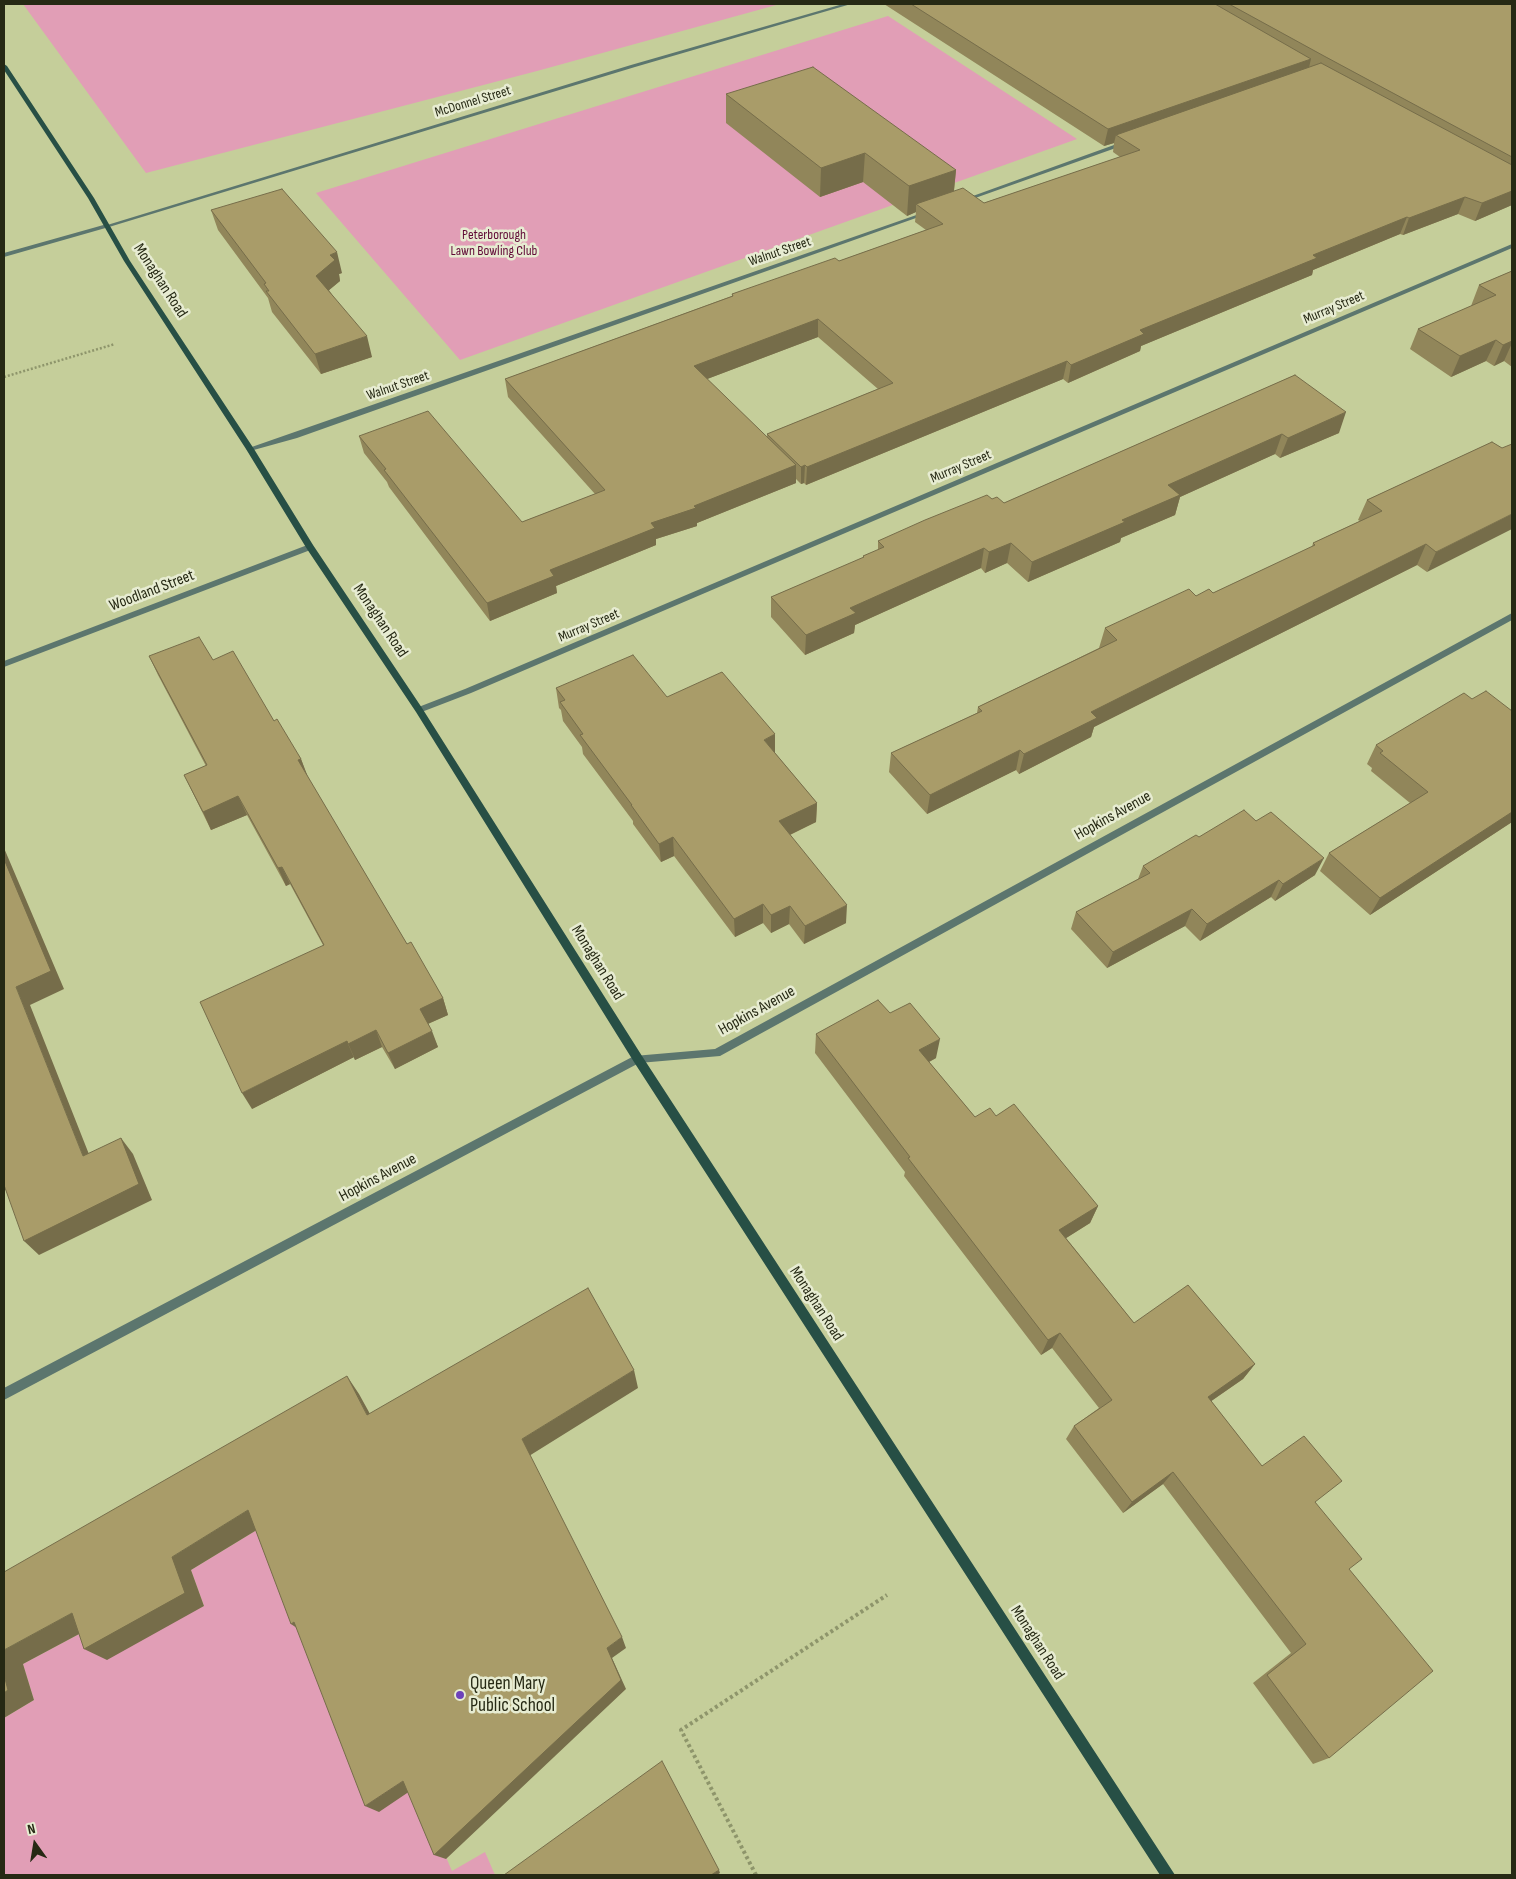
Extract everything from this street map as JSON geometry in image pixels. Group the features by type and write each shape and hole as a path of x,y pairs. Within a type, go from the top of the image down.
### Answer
{"main road":[{"name":"Monaghan Road","path":"4,66 91,198 127,261 250,449 310,547 419,710 638,1059 1168,1875"}],"street":[{"name":"McDonnel Street","path":"4,255 107,226 625,69 848,4"},
{"path":"950,205 1128,142"},
{"name":"Walnut Street","path":"250,449 294,436 931,212"},
{"name":"Murray Street","path":"419,710 468,691 1512,246"},
{"name":"Woodland Street","path":"4,664 310,547"},
{"name":"Hopkins Avenue","path":"4,1394 638,1059 716,1053 1512,616"}],"path":[{"path":"4,378 115,344"},
{"path":"756,1875 681,1730 887,1594"}],"green space":[{"path":"23,4 780,4 537,71 146,173"},
{"name":"Peterborough Lawn Bowling Club","path":"888,16 1077,139 460,360 316,193"},
{"path":"265,1525 416,1787 452,1871 485,1852 495,1875 4,1875 4,1718 34,1700 23,1664 96,1625 204,1606 191,1570"}],"building":[{"path":"911,4 1215,4 1311,59 1108,129"},
{"path":"1229,4 1512,4 1512,157 1324,56"},
{"path":"1321,63 1512,165 1512,191 1482,203 1465,197 1409,218 1407,217 1313,255 1317,258 1140,330 1144,334 1071,365 1067,361 807,467 805,465 801,467 767,434 893,383 818,319 694,366 796,465 694,506 696,508 651,523 655,528 550,570 554,576 487,603 359,436 428,411 522,522 605,490 505,379 733,296 732,294 835,258 839,261 943,224 916,204 963,188 984,203 1140,150 1116,135"},
{"path":"813,67 956,170 909,186 865,153 821,168 726,94"},
{"path":"282,189 337,252 330,255 335,260 316,276 367,336 315,354 266,291 269,291 264,284 266,283 211,210"},
{"path":"1512,271 1512,341 1503,345 1496,340 1460,356 1418,329 1496,295 1479,285"},
{"path":"1295,375 1346,412 1288,438 1282,434 1168,485 1180,495 1122,520 1125,522 1032,562 1011,543 989,552 984,548 850,608 856,613 806,635 771,597 884,547 878,541 925,520 987,495 992,499 997,497 1004,503"},
{"path":"1492,442 1502,448 1512,444 1512,514 1436,552 1426,544 1091,712 1097,718 1024,754 1020,750 930,795 891,753 982,711 978,707 1117,640 1105,628 1189,589 1196,596 1209,589 1213,593 1315,545 1313,543 1382,511 1367,500"},
{"path":"199,637 213,660 233,651 274,721 277,719 301,759 298,760 407,944 411,942 443,998 420,1009 432,1031 388,1053 376,1030 348,1044 347,1041 242,1093 200,1002 324,945 282,867 278,868 238,796 203,812 184,775 207,765 149,656"},
{"path":"633,655 667,697 722,672 775,734 764,740 817,803 779,821 847,905 805,926 790,906 771,915 763,904 734,919 673,837 659,844 580,735 583,734 560,702 565,700 556,688"},
{"path":"1486,691 1512,711 1512,812 1380,898 1329,853 1428,792 1380,753 1383,751 1376,745 1464,693 1472,699"},
{"path":"1244,810 1256,821 1271,812 1324,858 1283,884 1279,880 1207,924 1192,909 1113,952 1076,912 1150,873 1143,866 1196,835 1199,837"},
{"path":"4,859 51,971 16,987 83,1156 121,1138 139,1184 24,1241 4,1185"},
{"path":"878,1000 890,1013 910,1003 940,1039 919,1050 975,1117 990,1108 996,1116 1014,1104 1098,1206 1059,1230 1134,1323 1188,1285 1255,1364 1208,1397 1262,1466 1304,1436 1342,1481 1315,1502 1362,1559 1349,1569 1433,1671 1329,1758 1267,1675 1306,1644 1173,1472 1132,1502 1074,1426 1112,1400 1060,1333 1048,1340 908,1158 910,1157 816,1034"},
{"path":"588,1288 634,1370 522,1439 622,1637 607,1648 621,1680 434,1855 403,1781 365,1806 294,1622 291,1624 248,1510 172,1557 185,1593 84,1649 72,1613 4,1650 4,1572 347,1376 367,1415"},
{"path":"4,1675 8,1690 4,1693"},
{"path":"662,1761 719,1870 711,1875 504,1875"}],"place":[{"name":"Queen Mary Public School","path":"460,1695"}]}
